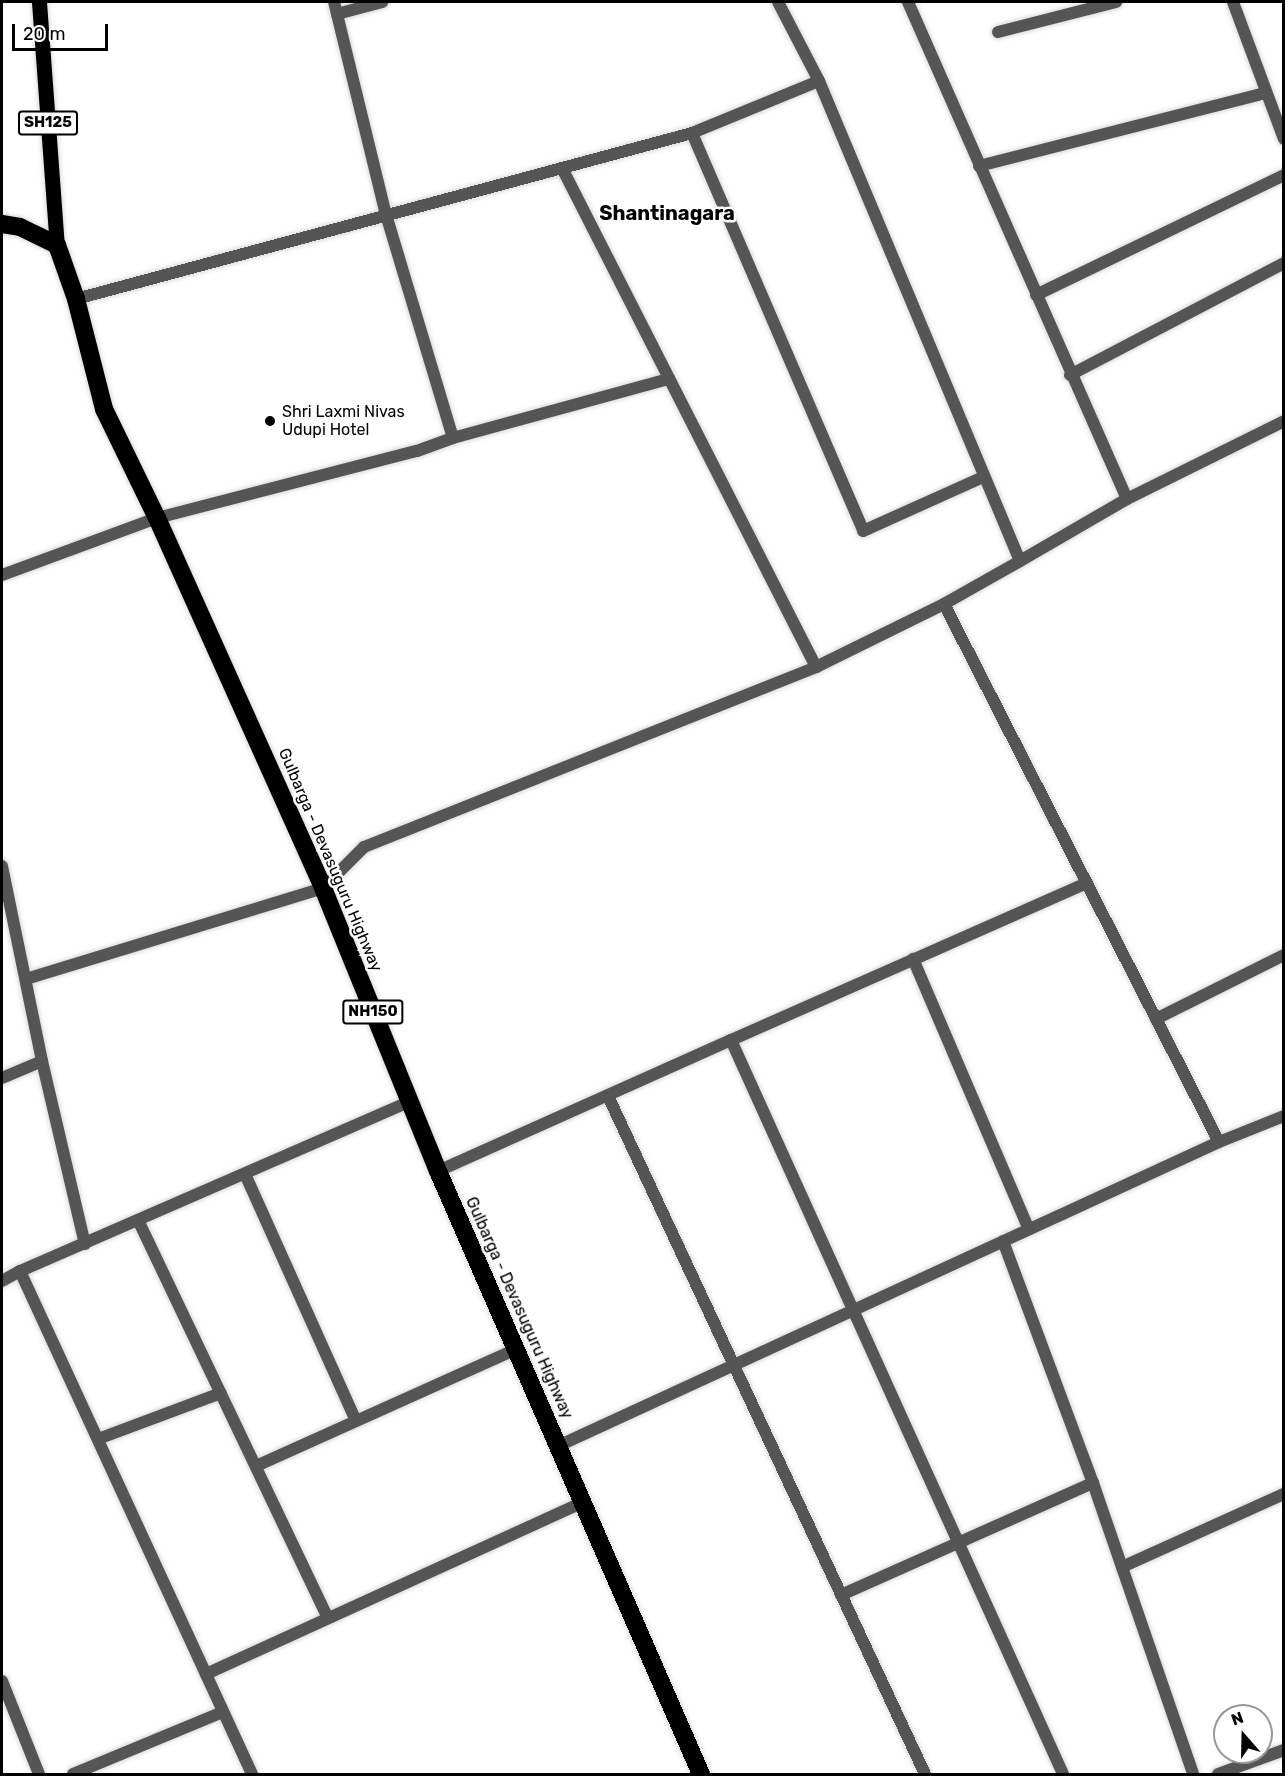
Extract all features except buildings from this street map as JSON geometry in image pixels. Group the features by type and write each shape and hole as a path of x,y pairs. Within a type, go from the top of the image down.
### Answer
{"highway":[{"path":"2,224 20,226 57,245"},
{"name":"Gulbarga - Devasuguru Highway","path":"57,245 76,299 104,409 157,518 323,888 438,1171 700,1774"}],"main road":[{"name":"SH125","path":"39,2 57,245"}],"street":[{"path":"382,2 336,8 386,215 453,438"},
{"path":"778,2 819,81 1020,561"},
{"path":"908,2 1070,375 1127,500"},
{"path":"998,32 1116,2"},
{"path":"1233,2 1284,139"},
{"path":"76,299 692,134 819,81"},
{"path":"980,166 1265,93"},
{"path":"692,134 863,531 983,477"},
{"path":"562,168 816,667"},
{"path":"1035,295 1284,176"},
{"path":"1070,375 1284,262"},
{"path":"2,575 157,518 417,451 453,438 669,379"},
{"path":"26,979 323,888 364,847 816,667 944,604 1127,500 1284,421"},
{"path":"944,604 1219,1142"},
{"path":"2,866 42,1061 85,1244"},
{"path":"438,1171 1087,883"},
{"path":"1156,1019 1284,955"},
{"path":"913,959 1029,1229"},
{"path":"731,1040 1063,1774"},
{"path":"2,1078 42,1061"},
{"path":"608,1096 925,1774"},
{"path":"2,1281 20,1271 409,1102"},
{"path":"558,1446 1219,1142 1284,1116"},
{"path":"245,1174 355,1419"},
{"path":"138,1220 328,1618"},
{"path":"1004,1241 1093,1483 1193,1774"},
{"path":"20,1271 252,1774"},
{"path":"256,1466 355,1419 516,1349"},
{"path":"98,1439 220,1393"},
{"path":"841,1595 1093,1483"},
{"path":"1122,1567 1284,1494"},
{"path":"206,1674 582,1503"},
{"path":"2,1681 39,1774"},
{"path":"73,1774 223,1712"},
{"path":"1218,1774 1284,1750"}],"place":[{"name":"Shri Laxmi Nivas Udupi Hotel","path":"270,421"}],"district":[{"name":"Shantinagara","path":"667,213"}]}
